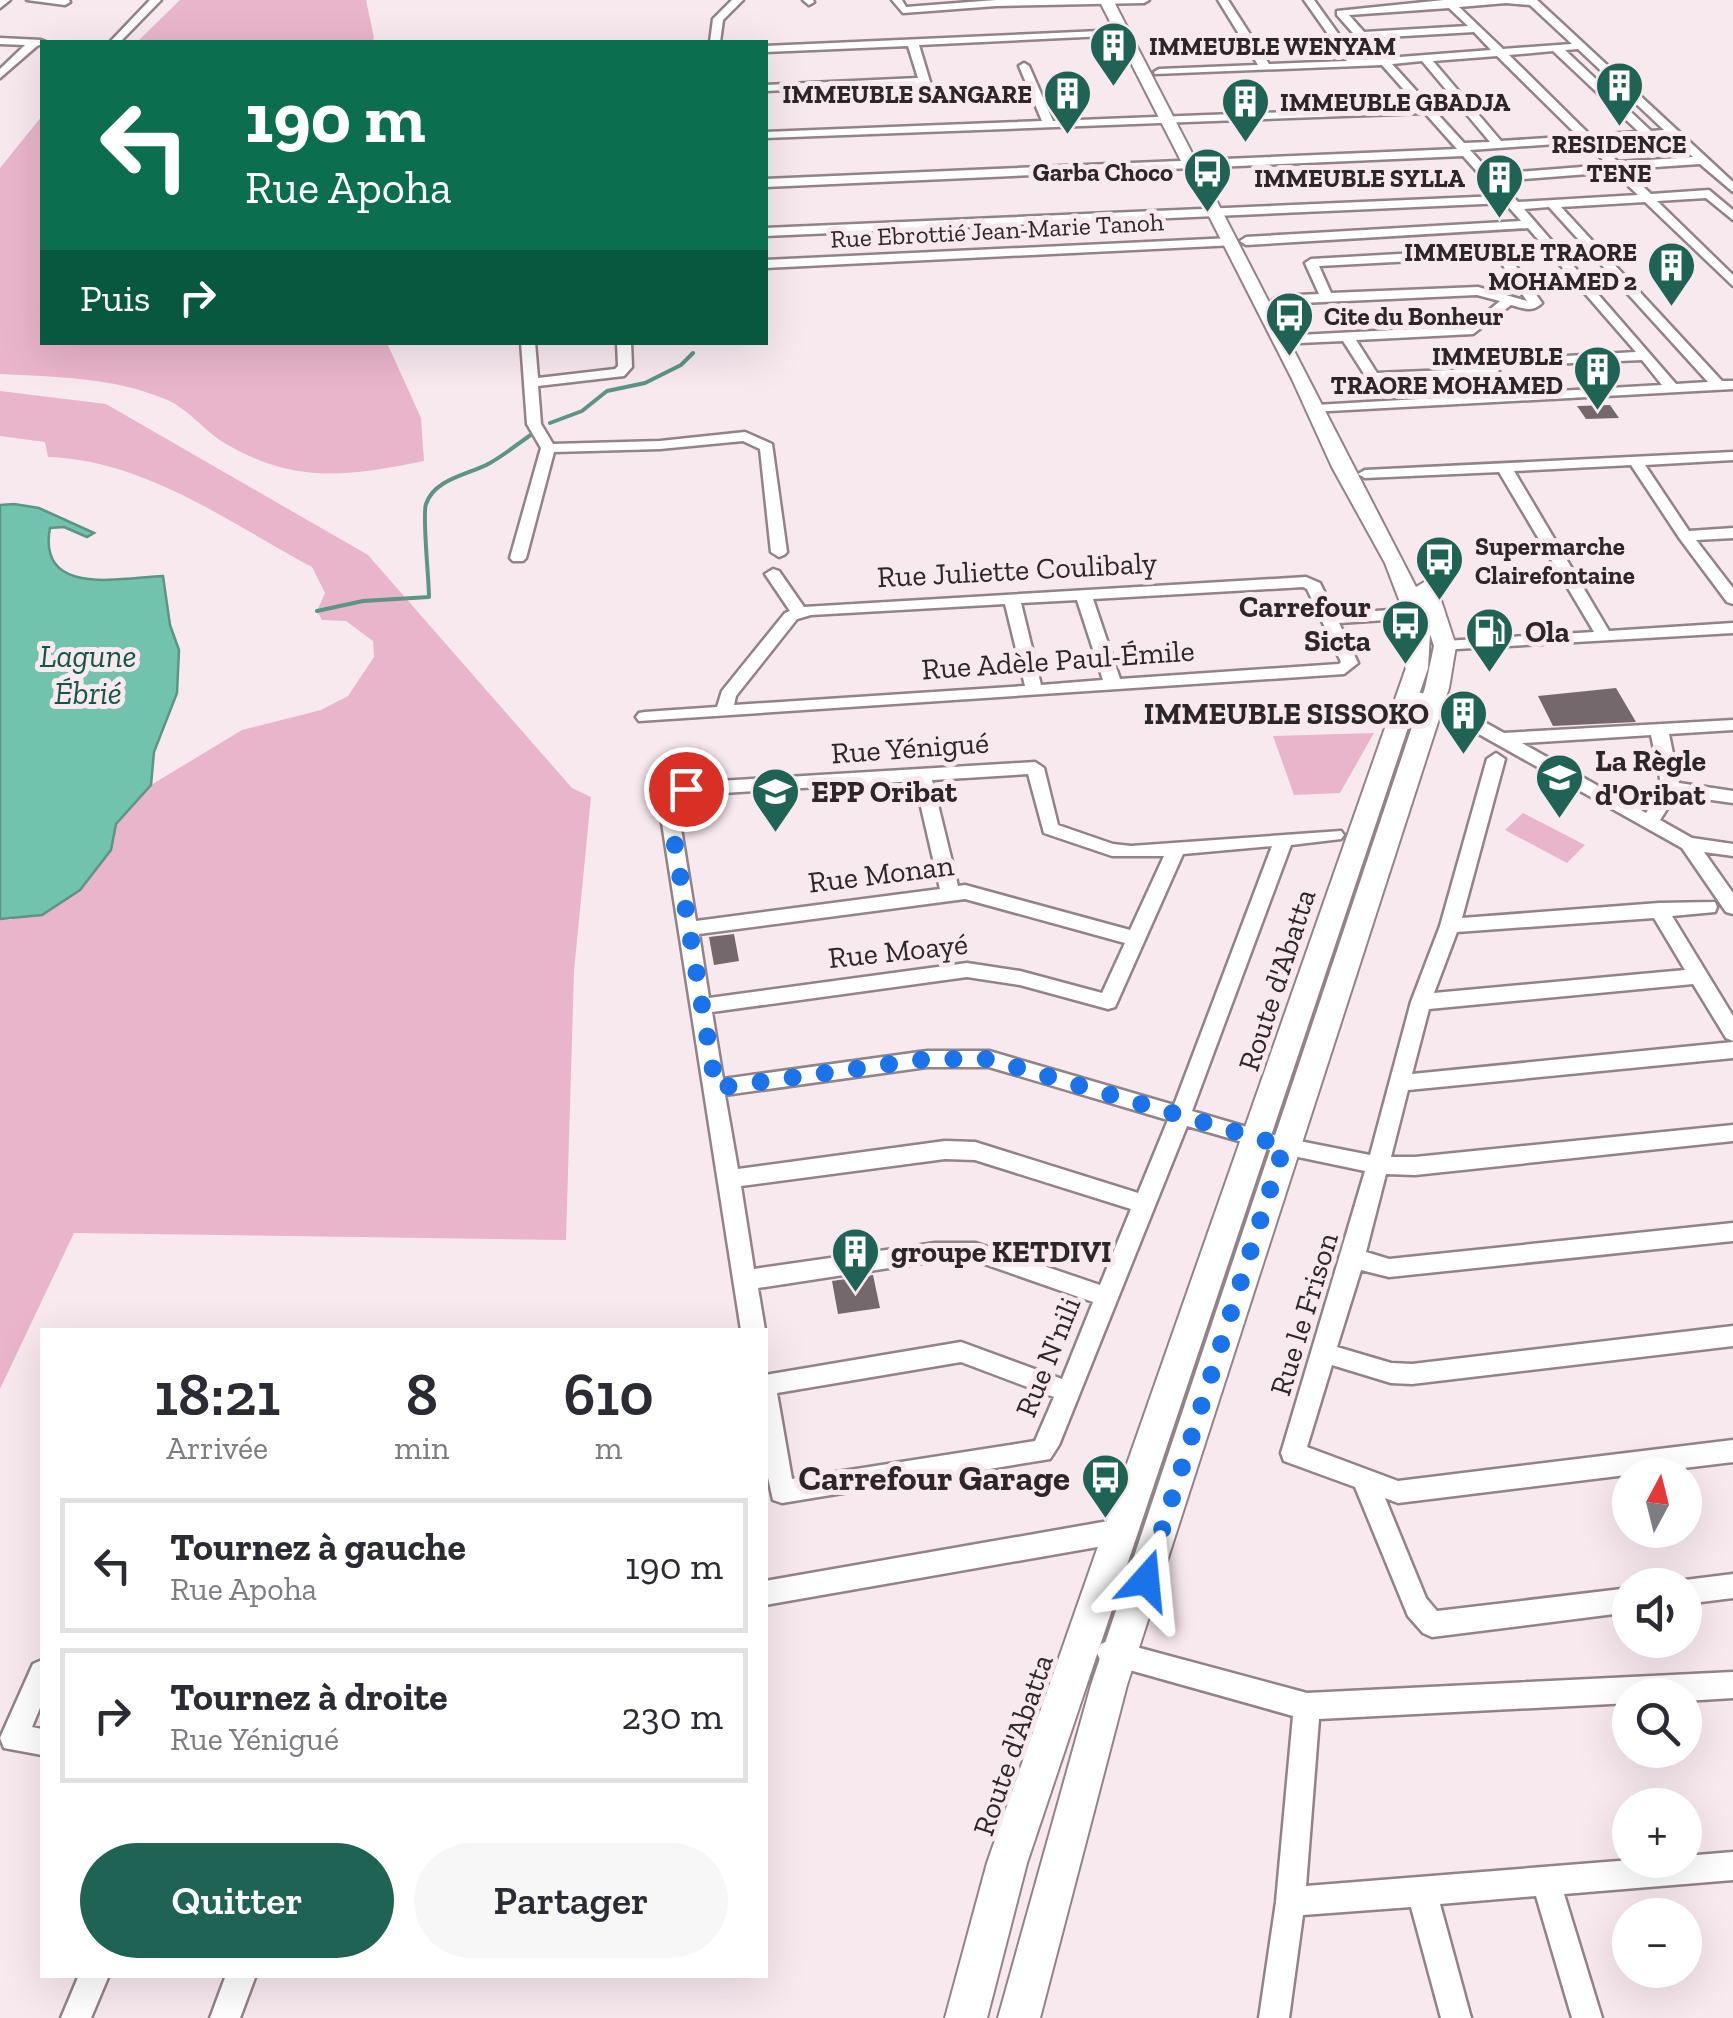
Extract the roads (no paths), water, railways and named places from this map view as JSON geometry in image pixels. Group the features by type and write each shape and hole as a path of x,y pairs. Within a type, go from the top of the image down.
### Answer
{"street":[{"path":"32,0 65,2"},
{"path":"117,40 156,0"},
{"path":"714,40 718,19 738,0"},
{"path":"897,0 903,10 996,2 1144,0"},
{"name":"Route d'Abatta","path":"1023,2017 1109,1684 1121,1656 1359,830 1445,646 1419,573 1324,408 1175,118 1106,0"},
{"name":"Route d'Abatta","path":"1123,0 1160,72 1175,118"},
{"path":"1223,0 1265,67"},
{"path":"1309,0 1354,63"},
{"path":"1330,0 1673,389"},
{"path":"1365,0 1374,10"},
{"path":"1318,14 1450,3 1533,2 1733,190"},
{"path":"1450,3 1496,53 1733,282"},
{"path":"1362,36 1474,29"},
{"path":"768,49 1122,33"},
{"path":"0,41 38,43"},
{"path":"0,75 38,43"},
{"path":"912,44 930,102"},
{"path":"1160,72 1581,46"},
{"path":"1556,48 1648,134"},
{"path":"1423,56 1498,144"},
{"path":"1024,66 1048,123"},
{"path":"768,88 924,80"},
{"path":"768,135 1428,110"},
{"path":"768,183 1200,165 1463,150 1673,132"},
{"path":"1489,178 1701,160"},
{"path":"768,232 1224,210 1552,204 1733,190"},
{"path":"1709,194 1733,216"},
{"path":"1552,204 1726,386"},
{"name":"Rue Ebrottié Jean-Marie Tanoh","path":"768,264 1531,224"},
{"name":"Route d'Abatta","path":"1238,242 1279,300 1299,339 1342,467 1396,563 1418,618 1420,698"},
{"path":"1279,300 1327,298 1469,290 1530,306 1535,303 1502,255 1488,253 1311,263 1327,298"},
{"path":"1299,339 1473,330 1508,301"},
{"path":"1347,337 1374,377 1492,371"},
{"path":"518,558 548,448 534,424 528,345"},
{"path":"530,383 620,372 625,367 624,345"},
{"path":"1532,362 1646,356"},
{"path":"1324,408 1726,386"},
{"path":"548,448 754,438 768,447 779,552"},
{"path":"1365,474 1733,456"},
{"path":"1638,463 1685,536 1733,598"},
{"path":"1505,469 1604,637"},
{"path":"1685,536 1733,533"},
{"path":"726,709 728,695 791,616 800,612 772,574"},
{"name":"Rue Juliette Coulibaly","path":"800,612 1306,582 1314,586 1332,624"},
{"path":"1083,594 1113,684"},
{"path":"1012,598 1034,689"},
{"path":"1332,624 1418,618"},
{"name":"Rue Adèle Paul-Émile","path":"645,717 1344,669 1350,663 1332,624"},
{"path":"1445,646 1733,628"},
{"path":"1420,698 1500,749 1650,821 1688,844 1733,907"},
{"path":"1500,749 1733,725"},
{"path":"1650,821 1671,788 1659,730"},
{"name":"Rue le Frison","path":"1500,749 1450,926 1421,1002 1353,1258 1293,1454 1398,1492 1733,1451"},
{"name":"Rue Yénigué","path":"716,1088 669,810 672,797 686,789 1035,768 1050,829 1058,835 1112,850 1335,835"},
{"path":"922,775 950,893"},
{"path":"1671,788 1733,797"},
{"name":"Rue N'nili","path":"768,1411 782,1492 1041,1451 1048,1445 1180,1116 1284,839"},
{"path":"1688,844 1733,850"},
{"name":"Rue Moayé","path":"702,1006 967,970 1020,978 1108,1002 1177,847"},
{"name":"Rue Monan","path":"688,929 950,893 982,895 1136,939"},
{"path":"1450,926 1708,907"},
{"path":"1660,910 1733,1033"},
{"path":"1421,1002 1700,976"},
{"path":"1399,1084 1733,1050"},
{"path":"754,1328 716,1088 960,1056 1035,1070 1271,1142 1379,1165 1415,1166 1733,1133"},
{"name":"Route d'Abatta","path":"966,2018 1007,1863 1120,1531 1271,1142"},
{"path":"730,1179 945,1150 975,1151 1143,1204"},
{"path":"1353,1258 1390,1268 1733,1232"},
{"path":"744,1280 935,1252 976,1252 1107,1297"},
{"path":"1324,1353 1390,1374 1412,1374 1733,1336"},
{"path":"768,1385 960,1352 1068,1392"},
{"path":"1366,1483 1416,1607 1432,1624 1612,1602"},
{"path":"768,1592 1120,1531"},
{"path":"1702,1590 1733,1586"},
{"path":"1082,1645 1307,1706 1733,1685"},
{"path":"40,1678 14,1738 40,1742"},
{"path":"1274,2018 1290,1902 1307,1706"},
{"path":"1290,1902 1733,1866"},
{"path":"1546,1882 1587,2018"},
{"path":"1422,1892 1456,2018"},
{"path":"76,2018 93,1978"},
{"path":"226,2018 239,1978"}],"water":[{"name":"Lagune Ébrié","path":"0,505 39,508 94,533 87,537 64,527 50,528 49,550 56,565 69,574 105,580 163,576 170,625 179,650 177,693 154,752 151,785 116,824 111,850 80,890 42,915 0,919"}],"waterway":[{"path":"550,423 582,411 607,391 645,383 681,365 693,353"},
{"path":"317,611 363,601 429,597 425,521 430,495 445,483 490,463 535,432"}],"place":[{"name":"IMMEUBLE WENYAM","path":"1114,88"},
{"name":"RESIDENCE TENE","path":"1619,128"},
{"name":"IMMEUBLE SANGARE","path":"1067,136"},
{"name":"IMMEUBLE GBADJA","path":"1245,144"},
{"name":"Garba Choco","path":"1208,214"},
{"name":"IMMEUBLE SYLLA","path":"1500,220"},
{"name":"IMMEUBLE TRAORE MOHAMED 2","path":"1672,308"},
{"name":"Cite du Bonheur","path":"1289,358"},
{"name":"IMMEUBLE TRAORE MOHAMED","path":"1598,412"},
{"name":"Supermarche Clairefontaine","path":"1440,602"},
{"name":"Carrefour Sicta","path":"1406,666"},
{"name":"Ola","path":"1490,674"},
{"name":"IMMEUBLE SISSOKO","path":"1464,756"},
{"name":"La Règle d'Oribat","path":"1560,820"},
{"name":"EPP Oribat","path":"776,834"},
{"name":"groupe KETDIVI","path":"856,1294"},
{"name":"Carrefour Garage","path":"1105,1520"}]}
